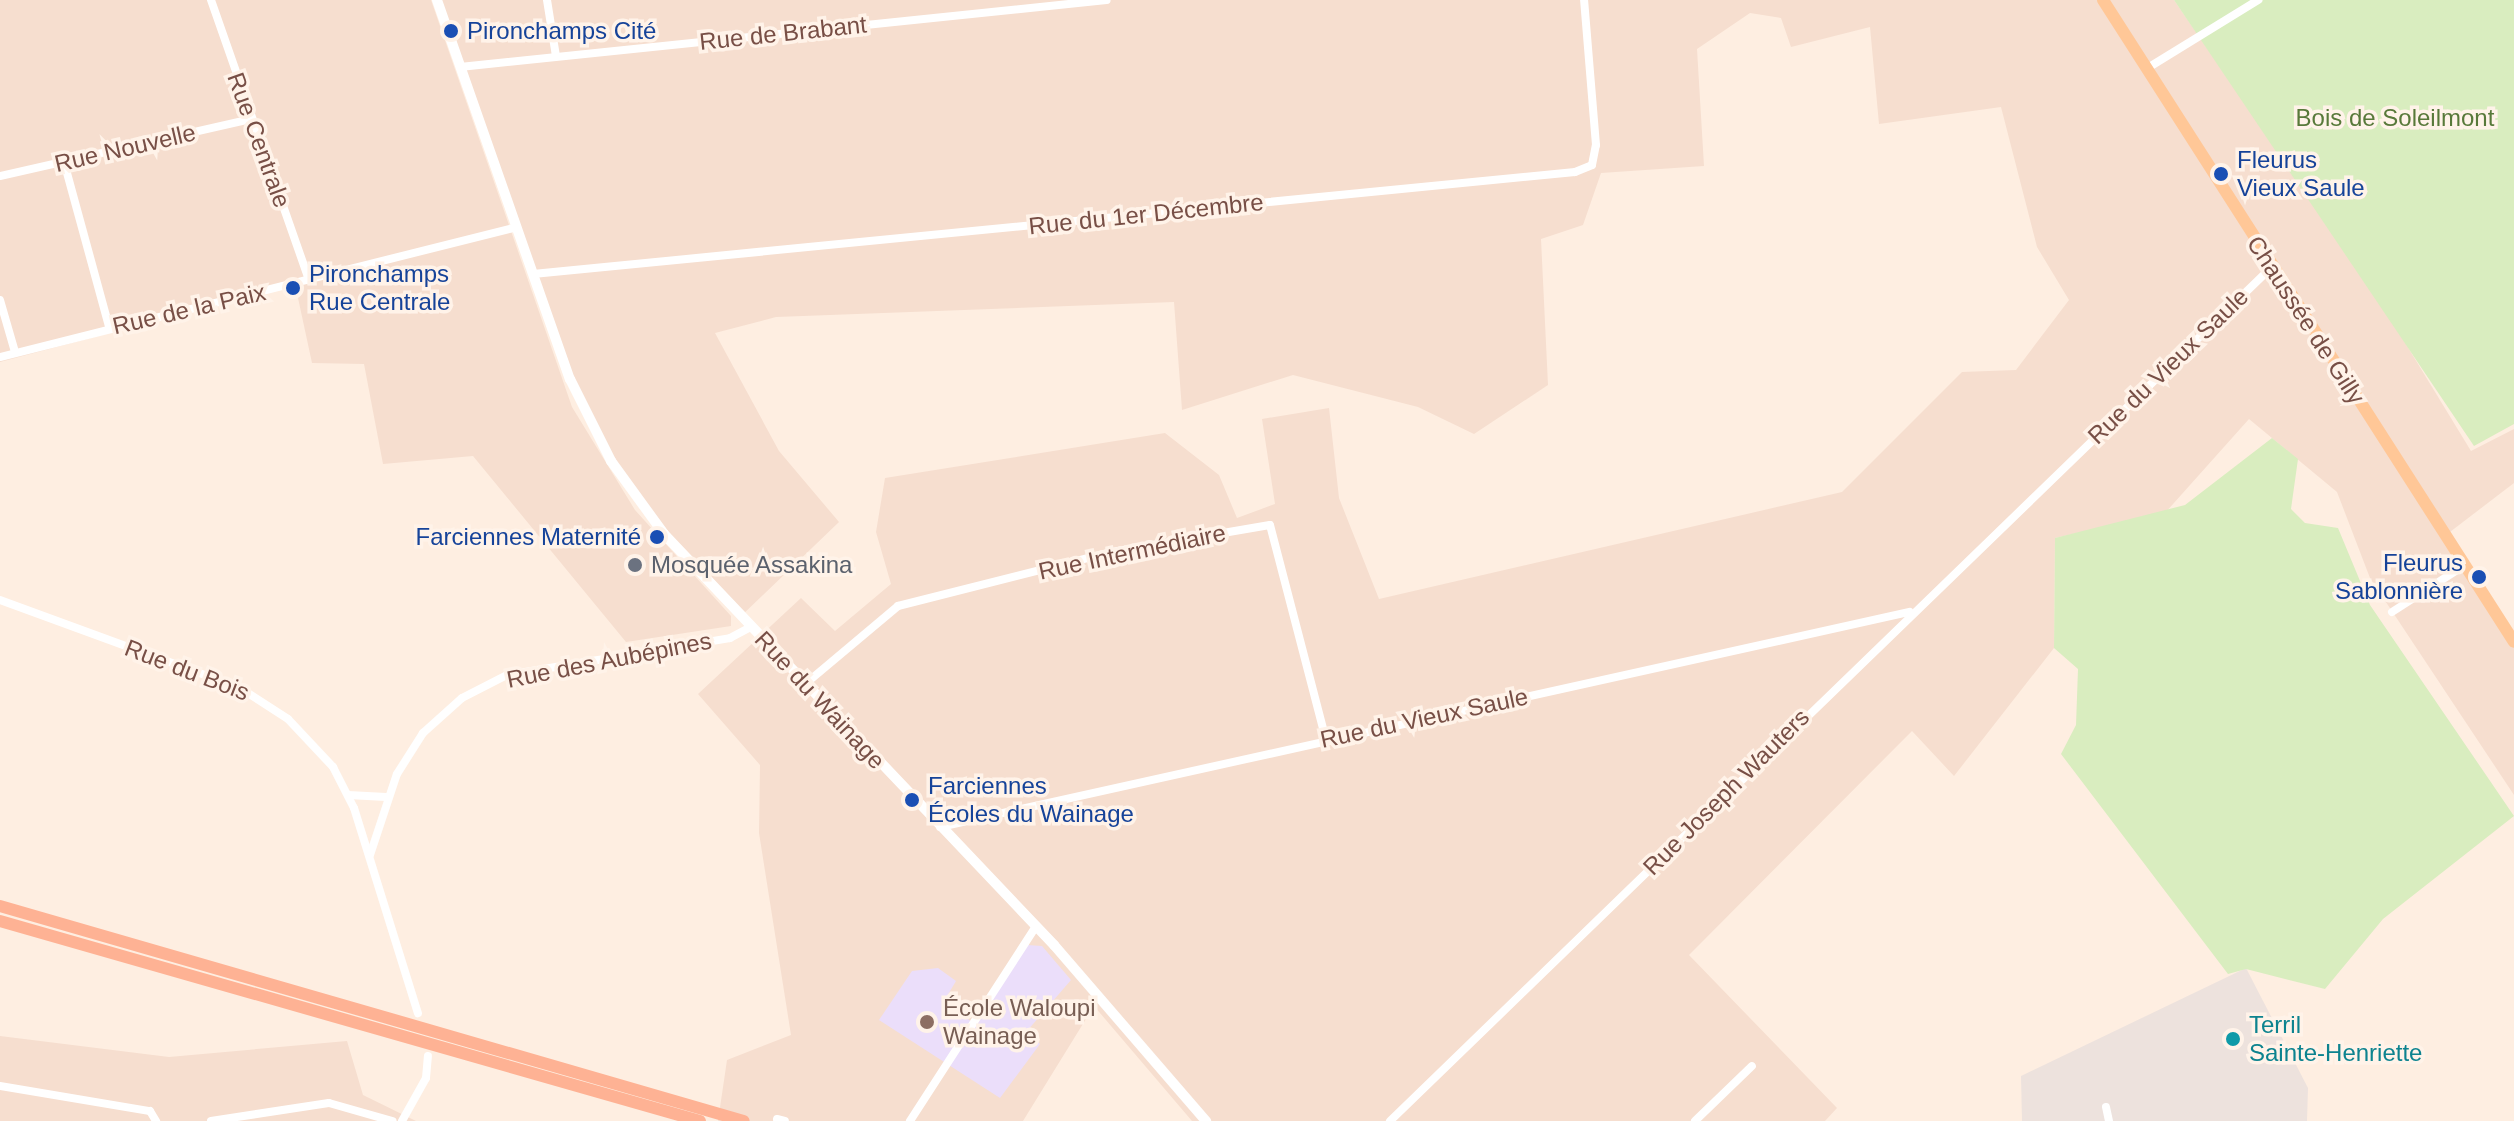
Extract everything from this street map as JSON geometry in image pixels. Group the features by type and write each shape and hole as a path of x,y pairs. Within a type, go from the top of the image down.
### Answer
{"highway":[{"path":"0,906 744,1121"},
{"path":"6,923 700,1121"}],"main road":[{"name":"Chaussée de Gilly","path":"2103,0 2514,642"}],"street":[{"name":"Rue Centrale","path":"211,0 250,119 309,280"},
{"name":"Rue du Wainage","path":"437,0 570,379 611,461 664,534 1036,926 1206,1121"},
{"path":"547,0 556,56"},
{"name":"Rue de Brabant","path":"460,67 1107,0"},
{"name":"Rue du 1er Décembre","path":"533,274 1575,172 1592,165 1596,145 1584,0"},
{"path":"2146,69 2258,0"},
{"name":"Rue Nouvelle","path":"0,176 250,119"},
{"path":"64,162 109,327"},
{"name":"Rue de la Paix","path":"0,357 109,327 517,227"},
{"name":"Rue du Vieux Saule","path":"2065,465 2272,267"},
{"path":"0,300 15,352"},
{"name":"Rue Joseph Wauters","path":"1390,1121 1910,612 2065,465"},
{"name":"Rue Intermédiaire","path":"804,685 898,606 1112,552 1270,525 1326,740"},
{"path":"2392,612 2465,565"},
{"name":"Rue du Bois","path":"0,600 263,700 311,741 348,795 370,855 418,1013"},
{"name":"Rue du Vieux Saule","path":"940,827 1910,612"},
{"name":"Rue des Aubépines","path":"370,855 386,797 423,733 462,698 507,675 730,638 751,627"},
{"path":"348,795 386,797"},
{"path":"910,1121 1036,926"},
{"path":"402,1121 426,1078 428,1056"},
{"path":"1695,1121 1752,1066"},
{"path":"0,1086 150,1111 156,1121"},
{"path":"211,1121 302,1103 359,1108 392,1121"},
{"path":"2106,1107 2109,1121"}],"shaded area":[{"path":"0,0 431,0 572,407 635,510 731,616 731,626 626,642 473,456 383,464 364,364 312,363 295,284 0,362"},
{"path":"437,0 2174,0 2376,295 2471,451 2514,429 2514,483 2446,535 2514,642 2514,795 2370,578 2337,492 2249,419 2165,513 2055,538 2054,648 1954,776 1912,731 1689,955 1837,1108 1825,1121 1192,1121 1094,1006 1023,1121 718,1121 727,1060 791,1035 759,833 760,765 698,694 801,598 835,631 891,584 876,532 885,478 1165,433 1219,475 1237,518 1275,504 1262,419 1329,408 1339,498 1379,599 1842,492 1962,372 2016,370 2069,300 2037,247 2001,107 1879,124 1870,27 1791,47 1781,18 1750,13 1697,49 1704,166 1601,173 1583,225 1541,239 1548,385 1474,434 1418,407 1293,375 1182,410 1174,302 776,317 715,333 779,451 839,522 739,618 611,461 570,379"},
{"name":"École Waloupi Wainage","path":"1027,945 1042,946 1071,980 1027,1031 1040,1044 1000,1098 879,1020 912,971 938,968 956,981 943,1003 977,1025"},
{"name":"Terril Sainte-Henriette","path":"2246,968 2308,1088 2307,1121 2022,1121 2021,1076"},
{"path":"0,1036 169,1057 347,1041 363,1095 416,1121 0,1121"}],"green space":[{"name":"Bois de Soleilmont","path":"2174,0 2514,0 2514,424 2474,446"},
{"path":"2272,438 2298,459 2291,509 2305,523 2338,528 2370,605 2514,816 2383,919 2325,989 2246,969 2228,974 2061,754 2076,725 2078,669 2054,648 2055,538 2185,505"}],"place":[{"name":"Pironchamps Cité","path":"451,31"},
{"name":"Fleurus Vieux Saule","path":"2221,174"},
{"name":"Pironchamps Rue Centrale","path":"293,288"},
{"name":"Farciennes Maternité","path":"657,537"},
{"name":"Mosquée Assakina","path":"635,565"},
{"name":"Fleurus Sablonnière","path":"2479,577"},
{"name":"Farciennes Écoles du Wainage","path":"912,800"},
{"name":"École Waloupi Wainage","path":"927,1022"},
{"name":"Terril Sainte-Henriette","path":"2233,1039"}]}
